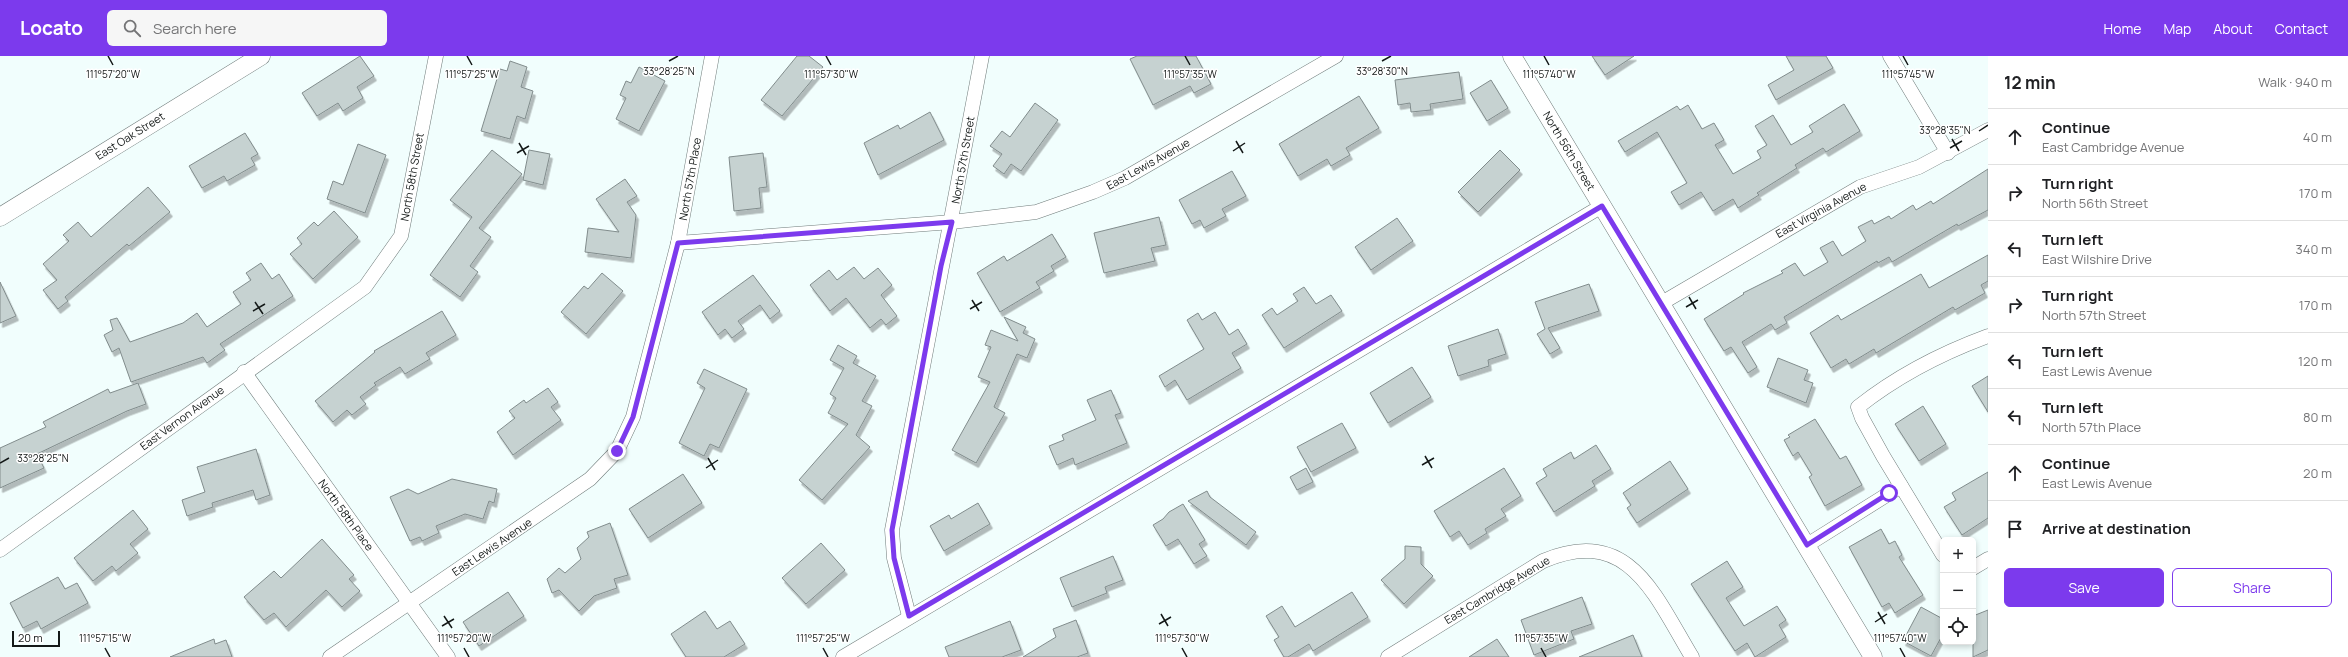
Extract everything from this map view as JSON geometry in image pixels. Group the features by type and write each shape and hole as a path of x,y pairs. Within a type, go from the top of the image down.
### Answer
{"street":[{"name":"East Oak Street","path":"0,217 261,56"},
{"name":"North 58th Street","path":"365,288 401,236 436,56"},
{"name":"North 57th Place","path":"633,417 678,243 712,56"},
{"name":"North 57th Street","path":"909,616 894,558 892,530 941,266 952,222 982,56"},
{"name":"East Lewis Avenue","path":"678,243 952,222 1036,212 1093,192 1126,178 1336,56"},
{"name":"North 56th Street","path":"1512,56 1660,304 1807,545 1872,657"},
{"path":"1890,56 1948,153"},
{"name":"East Virginia Avenue","path":"1660,304 1860,187 1919,167 1948,153 1988,130"},
{"path":"843,657 909,616 1602,206"},
{"name":"East Vernon Avenue","path":"0,550 244,372 365,288"},
{"path":"1940,549 1901,486 1862,418 1858,407 1872,396 1932,359 1955,348 1988,336"},
{"name":"North 58th Place","path":"244,372 448,657"},
{"name":"East Lewis Avenue","path":"330,657 590,479 617,451 633,417"},
{"path":"1807,545 1901,486"},
{"name":"East Cambridge Avenue","path":"1388,657 1543,561 1562,553 1580,550 1593,550 1614,556 1632,567 1646,582 1692,657"},
{"path":"1976,566 1988,559"}],"building":[{"path":"360,56 374,76 357,87 363,98 343,111 338,103 317,116 302,93"},
{"path":"797,56 809,56 823,67 782,116 761,100"},
{"path":"1137,56 1196,56 1211,84 1194,93 1190,86 1153,105 1130,59"},
{"path":"1592,56 1634,56 1605,75"},
{"path":"1786,56 1826,56 1833,68 1776,100 1768,85 1794,70"},
{"path":"510,61 527,67 521,87 533,91 525,119 517,116 510,139 481,131 500,69 507,71"},
{"path":"639,67 665,81 639,131 616,119 626,98 620,95 626,81 631,83"},
{"path":"1459,72 1463,99 1430,104 1431,110 1411,112 1410,103 1398,105 1395,80"},
{"path":"1491,80 1508,108 1487,121 1470,93"},
{"path":"1359,96 1379,128 1346,148 1350,155 1331,166 1327,159 1298,176 1279,144"},
{"path":"1035,103 1058,120 1021,171 1011,164 1004,174 993,166 1002,154 990,146 1002,131 1010,137"},
{"path":"1844,104 1860,131 1826,152 1823,148 1795,165 1797,168 1757,193 1759,195 1738,208 1733,199 1713,211 1701,192 1679,205 1671,192 1687,183 1657,132 1625,152 1618,141 1677,106 1680,110 1688,105 1702,129 1714,123 1724,140 1715,145 1733,174 1761,158 1757,151 1767,145 1755,126 1773,115 1791,145 1813,132 1809,126"},
{"path":"930,112 944,140 878,175 864,143 898,125 900,129"},
{"path":"245,133 258,154 251,158 255,165 227,181 224,176 202,188 189,166"},
{"path":"358,144 386,155 365,213 327,199 333,181 343,185"},
{"path":"492,150 522,174 479,228 491,237 470,266 478,272 460,297 430,275 472,217 450,200"},
{"path":"529,150 550,154 543,185 523,180"},
{"path":"1500,150 1520,170 1478,212 1458,192"},
{"path":"763,153 767,187 759,188 761,208 734,211 729,157"},
{"path":"1988,169 1988,210 1958,226 1957,224 1892,262 1889,257 1878,263 1877,261 1784,317 1787,323 1775,330 1771,324 1742,342 1757,367 1748,373 1731,347 1724,351 1704,319 1744,294 1743,293 1783,273 1781,271 1795,263 1804,276 1828,262 1820,248 1833,241 1842,256 1866,241 1858,227 1872,220 1874,224 1889,216 1891,219 1913,205 1916,210 1931,201 1933,204"},
{"path":"1232,171 1246,196 1222,209 1226,216 1204,228 1200,220 1192,224 1179,200"},
{"path":"625,179 637,196 627,202 636,215 631,258 585,252 588,228 619,232 596,199"},
{"path":"148,187 170,212 129,246 127,244 65,297 68,301 58,309 43,290 57,280 43,264 69,241 63,235 78,222 91,237"},
{"path":"334,211 358,237 313,279 290,254 302,244 297,238 314,222 318,226"},
{"path":"1159,217 1166,245 1151,248 1155,261 1104,273 1094,233"},
{"path":"1397,218 1413,241 1371,270 1355,247"},
{"path":"1052,234 1066,257 1051,266 1054,271 1036,282 1040,288 1000,312 977,273 1004,256 1007,261"},
{"path":"1988,255 1988,281 1981,285 1985,293 1955,310 1953,307 1876,353 1874,349 1849,364 1846,359 1831,368 1810,333 1838,315 1841,320 1921,274 1929,288"},
{"path":"261,263 272,279 279,274 293,296 220,344 225,350 207,363 203,357 131,382 119,348 112,352 104,335 113,330 110,320 117,318 130,342 183,323 197,313 207,327 241,304 233,292 251,280 246,273"},
{"path":"854,267 864,279 878,268 892,285 881,295 897,316 886,325 881,319 870,328 846,298 830,311 810,285 829,270 837,280"},
{"path":"602,273 623,291 586,334 561,312 584,286 588,289"},
{"path":"753,275 780,311 770,319 760,305 738,321 744,329 732,338 725,329 718,335 702,312"},
{"path":"0,282 16,316 0,323"},
{"path":"1589,284 1599,311 1548,328 1560,348 1550,354 1537,334 1545,329 1535,302"},
{"path":"1304,287 1316,304 1331,295 1342,311 1284,348 1262,315 1272,308 1277,315 1298,301 1293,294"},
{"path":"442,311 456,335 426,353 430,359 405,374 400,367 374,383 376,385 360,397 366,404 352,415 347,410 333,422 315,401 375,352 374,351"},
{"path":"1215,312 1229,335 1238,329 1247,344 1232,353 1241,368 1187,400 1175,380 1165,387 1159,376 1204,349 1187,320 1198,313 1202,320"},
{"path":"1004,317 1026,327 1023,333 1035,339 1027,358 1017,354 994,407 1005,413 976,463 952,450 990,382 978,377 991,347 985,345 991,330 1018,341"},
{"path":"1498,329 1506,354 1488,360 1489,366 1458,376 1448,346"},
{"path":"838,345 857,356 853,363 876,376 862,401 872,406 856,435 870,447 822,500 799,480 848,424 828,413 836,398 830,394 844,368 830,360"},
{"path":"1778,358 1808,370 1804,380 1813,383 1806,403 1767,387"},
{"path":"1412,367 1431,397 1388,423 1370,393"},
{"path":"704,369 747,389 719,448 710,444 704,456 679,443 705,388 697,383"},
{"path":"1988,376 1988,412 1972,386"},
{"path":"138,383 146,404 127,411 37,454 44,468 0,488 0,448 46,427 43,422 108,389 110,393"},
{"path":"548,388 558,402 551,407 561,420 513,455 497,432 515,418 509,411 524,400 526,403"},
{"path":"1111,390 1121,413 1115,415 1127,443 1075,465 1073,458 1057,465 1049,446 1064,440 1062,435 1096,420 1087,400"},
{"path":"1923,406 1946,444 1919,461 1895,424"},
{"path":"1815,419 1840,459 1846,456 1862,485 1825,506 1809,477 1812,475 1798,452 1793,456 1784,440 1790,437 1788,435"},
{"path":"1342,423 1356,448 1311,472 1297,447"},
{"path":"1596,445 1611,469 1592,481 1595,486 1554,512 1536,483 1547,476 1543,469 1571,452 1574,459"},
{"path":"256,449 270,495 256,500 253,490 212,503 213,507 187,516 182,500 205,492 197,467"},
{"path":"1670,461 1688,489 1637,523 1627,508 1631,505 1623,493"},
{"path":"1306,468 1313,482 1297,490 1290,477"},
{"path":"1504,468 1521,496 1501,509 1506,516 1485,529 1487,533 1468,545 1459,531 1450,537 1434,511"},
{"path":"1988,472 1988,518 1962,535 1944,507 1956,500 1952,493"},
{"path":"683,474 702,503 648,538 629,509"},
{"path":"452,479 497,489 494,503 489,501 483,519 465,514 436,526 439,533 422,541 420,537 410,541 390,497 408,489 418,494"},
{"path":"1207,491 1210,497 1256,532 1246,545 1188,501"},
{"path":"978,503 990,524 944,551 930,526 949,515 951,519"},
{"path":"1183,504 1205,540 1199,544 1207,556 1194,564 1178,539 1166,546 1153,525 1163,519 1169,512"},
{"path":"133,510 148,529 130,544 138,553 116,571 112,566 93,581 74,558"},
{"path":"610,523 628,575 614,579 617,588 594,596 579,611 559,590 552,593 547,579 559,568 565,573 581,559 577,548 589,537 587,532"},
{"path":"1881,529 1889,544 1895,541 1902,555 1899,557 1923,595 1895,613 1889,603 1882,607 1849,547"},
{"path":"322,539 354,575 349,579 360,591 342,607 326,590 286,627 274,613 264,620 244,597 274,571 281,578"},
{"path":"821,543 845,570 806,604 782,578"},
{"path":"1405,546 1421,547 1421,564 1433,576 1404,604 1381,580 1405,559"},
{"path":"1113,556 1123,580 1105,587 1107,593 1072,607 1060,578"},
{"path":"1727,561 1743,587 1726,598 1744,626 1777,606 1786,620 1779,625 1786,637 1755,657 1747,643 1735,651 1691,584"},
{"path":"58,577 65,589 77,583 88,603 41,629 37,621 23,628 10,603"},
{"path":"508,592 524,616 479,646 463,622"},
{"path":"1352,592 1368,617 1313,651 1309,644 1288,657 1284,657 1274,640 1279,637 1266,616 1282,606 1295,627"},
{"path":"1582,597 1592,624 1571,631 1574,639 1534,655 1521,620"},
{"path":"1921,607 1940,617 1940,640 1931,656 1903,641"},
{"path":"1988,610 1988,650 1973,657 1973,645 1976,645 1976,615"},
{"path":"705,611 717,629 730,621 745,644 724,657 686,657 671,634"},
{"path":"1076,620 1088,653 1077,657 1023,657 1056,637 1053,629"},
{"path":"1010,621 1021,650 1002,657 949,657 945,647"},
{"path":"1633,635 1642,657 1579,657"},
{"path":"214,639 215,644 226,640 232,657 170,657"},
{"path":"1497,639 1509,657 1469,657"}],"route":[{"path":"617,451 633,417 678,243 952,222 941,266 912,415 892,530 894,558 909,616 1602,206 1807,545 1889,493"}]}
